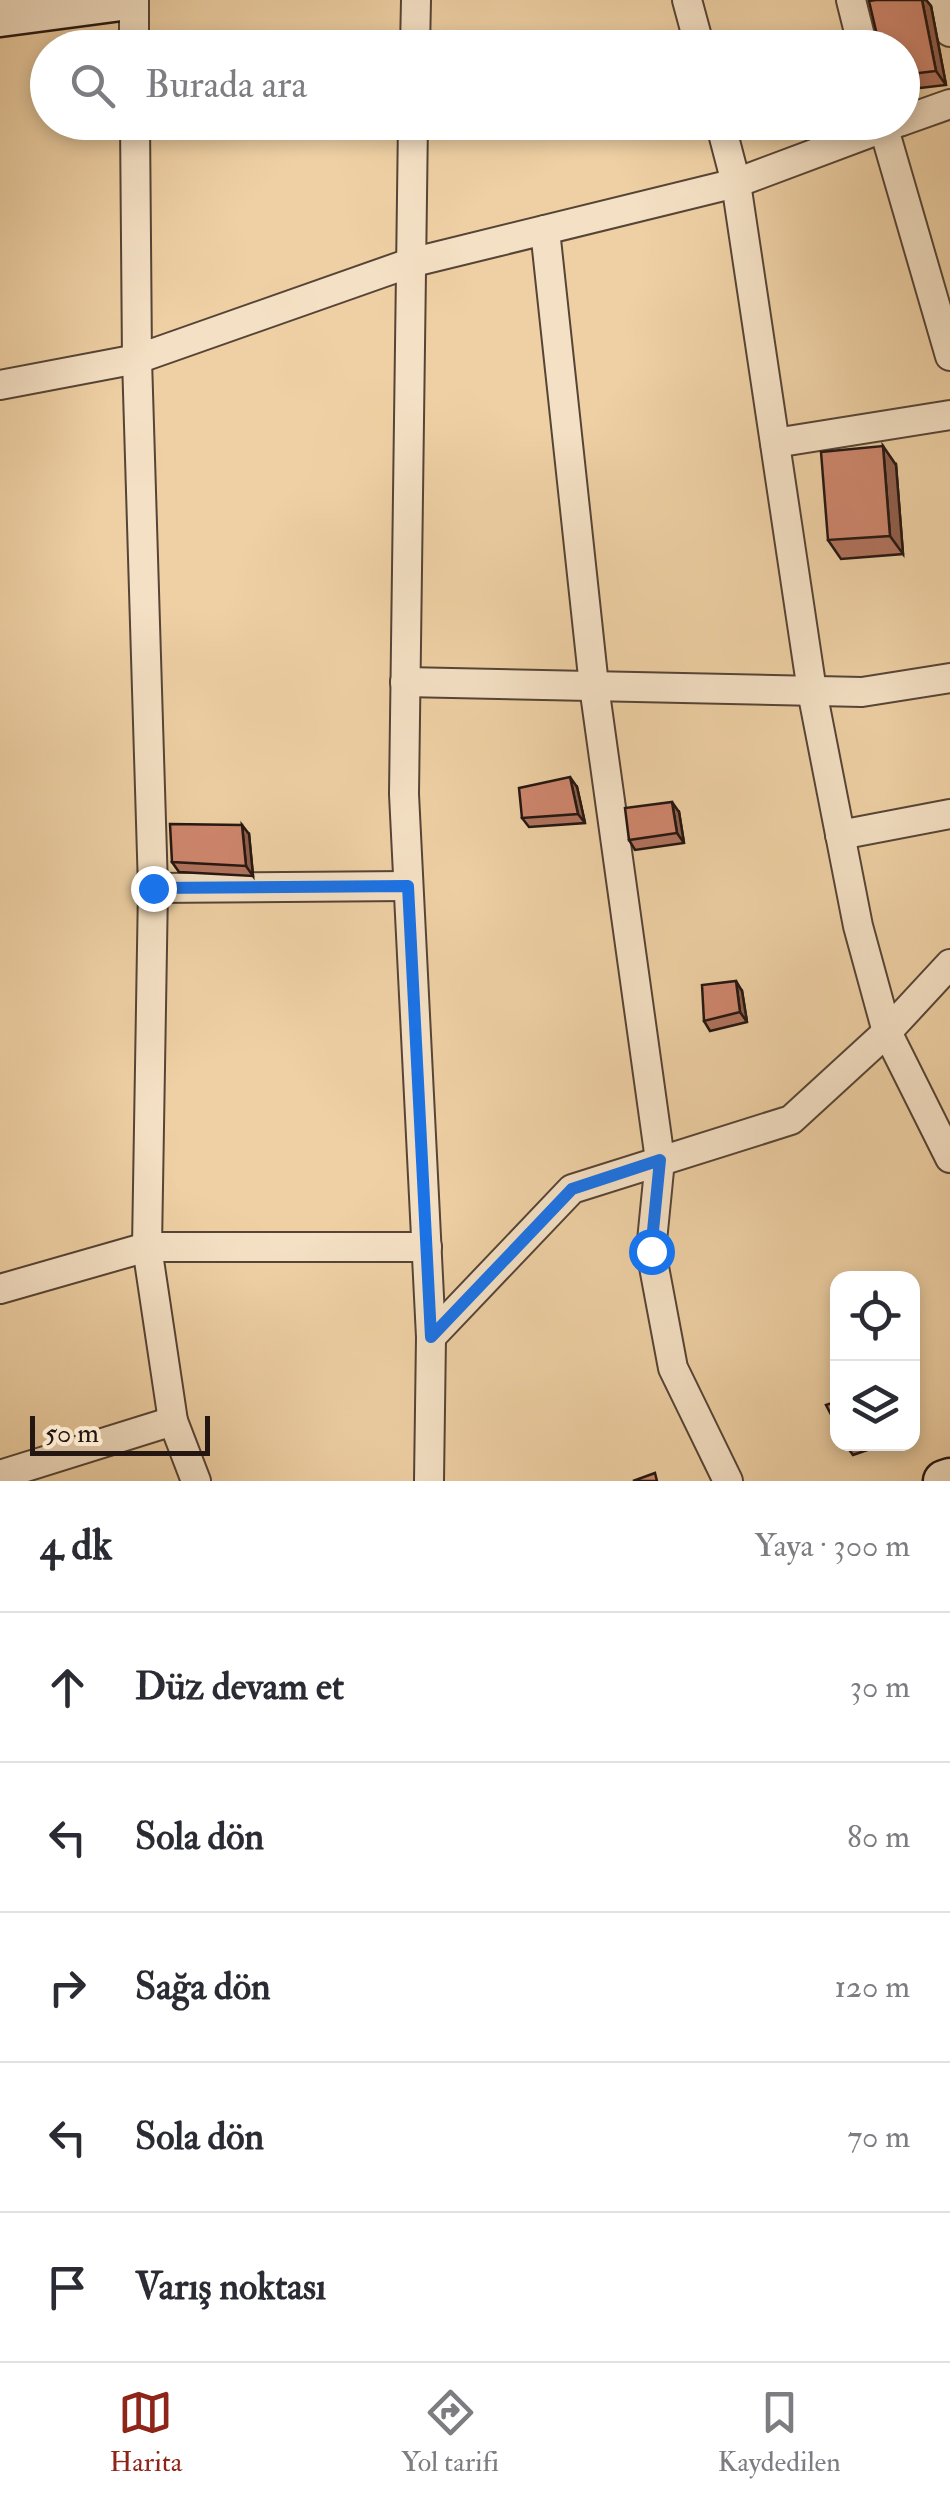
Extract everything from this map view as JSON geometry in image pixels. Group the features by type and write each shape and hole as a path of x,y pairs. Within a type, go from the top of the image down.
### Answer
{"street":[{"path":"0,16 121,0"},
{"path":"134,0 134,30"},
{"path":"415,30 416,0"},
{"path":"687,0 695,30"},
{"path":"851,0 858,30"},
{"path":"942,0 950,32"},
{"path":"920,114 950,104"},
{"path":"135,140 137,360 153,888 147,1246 173,1421 196,1481"},
{"path":"413,140 404,794 431,1337 428,1481"},
{"path":"725,140 736,183 812,691 858,926 887,1032 950,1158"},
{"path":"0,384 137,360 410,263 736,183 850,140"},
{"path":"896,140 950,356"},
{"path":"545,230 594,686 660,1160 651,1251 673,1368 728,1481"},
{"path":"775,444 950,415"},
{"path":"405,682 862,692 950,678"},
{"path":"840,835 950,814"},
{"path":"153,888 408,886"},
{"path":"431,1337 572,1189 790,1120 887,1032 950,964"},
{"path":"0,1289 147,1246 426,1247"},
{"path":"0,1476 173,1421"}],"building":[{"path":"922,0 936,71 920,73 920,30 876,30 869,1"},
{"path":"883,446 890,536 828,540 821,452"},
{"path":"570,777 578,814 522,818 519,788"},
{"path":"672,802 677,833 629,840 625,808"},
{"path":"170,824 242,825 246,866 172,862"},
{"path":"736,981 740,1012 704,1021 702,985"},
{"path":"655,1473 657,1481 633,1481"}],"route":[{"path":"153,888 408,886 431,1337 572,1189 660,1160 651,1251"}]}
